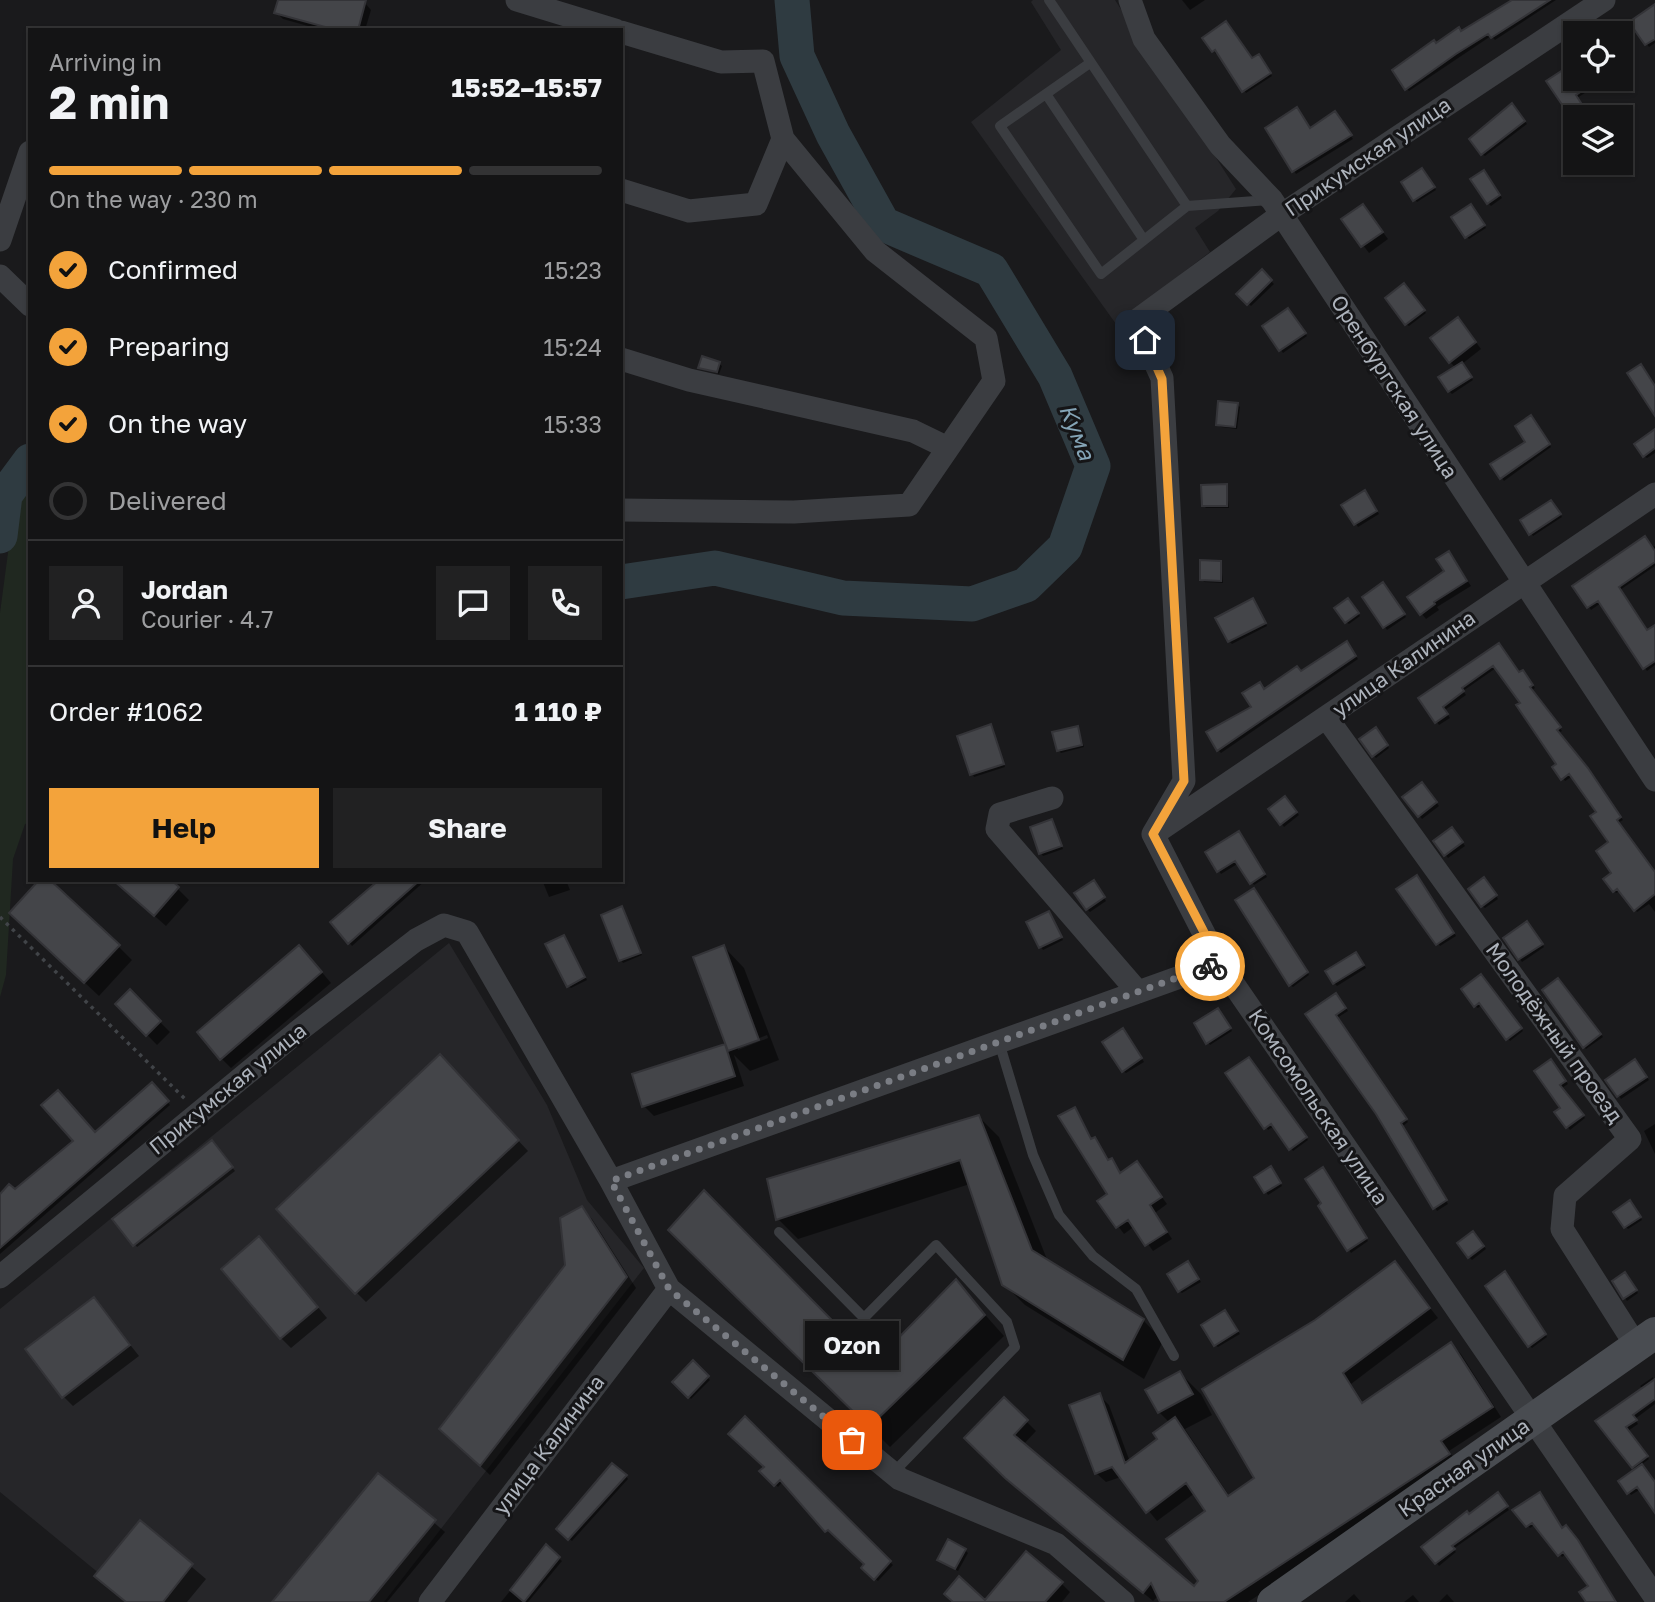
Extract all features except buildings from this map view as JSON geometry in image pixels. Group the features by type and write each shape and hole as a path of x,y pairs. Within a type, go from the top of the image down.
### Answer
{"street":[{"path":"517,0 608,28"},
{"name":"Оренбургская улица","path":"1130,0 1144,39 1220,145 1276,207 1522,583 1655,780"},
{"name":"Прикумская улица","path":"1153,834 1184,781 1162,379 1136,321 1276,207 1604,0"},
{"path":"623,33 721,62 763,61 783,139 875,251 986,338 993,382 909,505 794,512 623,510"},
{"path":"623,192 689,211 756,204 783,139"},
{"path":"6,226 24,193 28,166"},
{"path":"0,276 28,303"},
{"path":"623,360 689,380 912,431 948,448"},
{"name":"улица Калинина","path":"1153,834 1655,494"},
{"name":"Молодёжный проезд","path":"1326,718 1630,1139 1565,1196 1562,1228 1646,1340"},
{"path":"1052,798 1000,814 997,829 1138,992"},
{"name":"Комсомольская улица","path":"1153,834 1220,963 1655,1597"},
{"name":"Прикумская улица","path":"0,1277 297,1032 416,940 444,925 467,932 611,1181"},
{"path":"1123,1602 1056,1544 900,1479 669,1289 611,1181 1220,963"},
{"name":"улица Калинина","path":"430,1602 669,1289"},
{"name":"Красная улица","path":"1273,1602 1646,1340"}],"lane":[{"path":"1049,0 1187,206"},
{"path":"1090,62 1000,126 1101,274 1187,206 1276,207"},
{"path":"1046,94 1144,240"},
{"path":"999,1042 1033,1155 1059,1215 1093,1256 1136,1289 1174,1356"},
{"path":"779,1232 864,1318 936,1245 1007,1322 1015,1346 893,1473"}],"path":[{"path":"0,917 200,1112"}],"shaded area":[{"path":"1115,0 1236,189 1218,211 1195,228 1210,252 1116,324 971,122 1061,50 1031,2"},
{"path":"28,483 28,823 25,824 13,859 6,975 0,997 0,613 15,500"},
{"path":"449,943 547,1105 587,1200 644,1268 384,1602 134,1602 0,1492 0,1309"}],"waterway":[{"name":"Кума","path":"623,582 715,568 843,598 972,604 1026,585 1065,547 1093,466 1055,376 991,270 883,224 833,134 797,56 792,0"},
{"name":"Кума","path":"0,536 5,495 28,464"}],"way so far":[{"path":"852,1440 669,1289 611,1181 1210,966"}],"place":[{"name":"Ozon","path":"852,1440"}],"route":[{"path":"1145,340 1162,379 1184,781 1153,834 1220,963 1210,966"}]}
